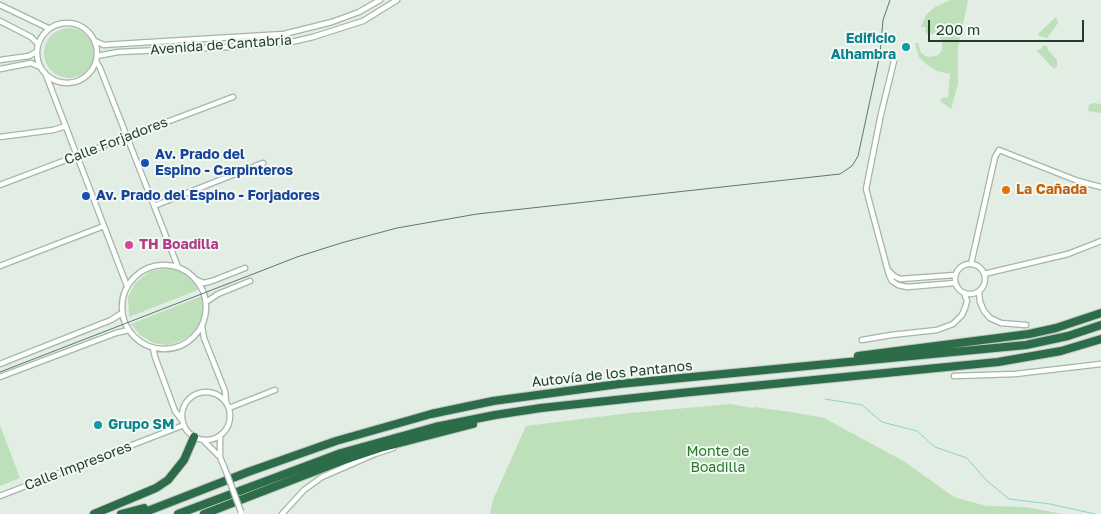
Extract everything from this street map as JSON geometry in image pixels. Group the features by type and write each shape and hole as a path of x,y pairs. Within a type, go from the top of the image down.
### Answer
{"highway":[{"path":"823,364 833,360 893,351 1029,334 1056,328 1101,313"},
{"name":"Autovía de los Pantanos","path":"140,514 336,441 431,414 536,394 1026,345 1068,336 1101,325"},
{"name":"Autovía de los Pantanos","path":"178,514 283,474 378,442 436,426 541,408 998,362 1061,351 1101,339"},
{"path":"204,514 380,448 506,414"},
{"path":"94,514 156,488 168,480 184,460 194,437"},
{"path":"121,514 168,503"}],"street":[{"name":"Avenida de Cantabria","path":"95,42 104,45 284,34 332,22 359,12 380,0"},
{"name":"Avenida de Cantabria","path":"97,59 118,52 287,43 363,21 397,0"},
{"path":"0,5 48,28"},
{"path":"0,21 31,37 38,44"},
{"path":"127,286 46,75 40,67 36,52 42,35 48,28 64,22 82,26 89,32 95,42 97,59 178,267"},
{"path":"0,60 29,56 36,52"},
{"path":"46,75 63,83 73,82 83,78 92,70 97,59"},
{"path":"894,60 866,189 889,275 892,281 907,287 955,283"},
{"path":"0,69 31,64 40,67"},
{"name":"Calle Forjadores","path":"0,185 233,97"},
{"path":"0,137 53,130 66,126"},
{"path":"971,264 995,157 999,150 1078,181 1101,187"},
{"path":"154,206 263,163"},
{"path":"0,266 104,226"},
{"path":"984,274 1068,254 1101,241"},
{"path":"862,340 937,330 953,324 962,315 967,301 964,293 955,283 955,275 962,266 971,264 980,268 984,274 984,285 979,291 972,294 964,293"},
{"path":"197,280 206,302 206,314 202,326 193,337 182,346 168,349 153,348 139,342 129,330 122,313 122,299 127,286 136,275 149,268 164,265 178,267 204,283 245,268"},
{"path":"888,268 894,276 900,279 955,275"},
{"path":"206,302 218,294 250,281"},
{"path":"979,291 980,302 990,318 1001,323 1026,324"},
{"path":"0,364 111,320 122,313"},
{"path":"153,348 175,411 188,432 194,437 203,440 212,440 220,436 228,426 230,414 225,391 204,338 202,326"},
{"path":"0,377 116,333 129,330"},
{"path":"954,376 1016,374 1101,364"},
{"path":"229,408 275,390"},
{"path":"183,422 184,407 189,399 200,393 210,392 226,402"},
{"name":"Calle Impresores","path":"0,496 183,422"},
{"path":"282,514 304,490 322,477 375,454 438,433"},
{"path":"220,436 220,457 241,513"},
{"path":"203,440 220,457"}],"green space":[{"path":"951,0 968,0 958,48 958,84 951,109 940,101 943,97 948,98 950,74 937,71 926,64 919,57 915,43 918,43 921,53 925,56 938,55 942,50 942,42 939,36 933,33 926,34 925,27 921,27 926,15 935,7"},
{"path":"1056,17 1058,23 1047,38 1039,36 1038,34"},
{"path":"69,28 83,32 90,39 94,53 90,67 83,74 69,78 55,74 48,67 44,53 48,39 55,32"},
{"path":"1042,46 1047,46 1048,50 1057,60 1057,66 1054,69 1036,50 1042,49"},
{"path":"1092,103 1101,104 1101,113 1088,111 1089,105"},
{"path":"169,268 190,277 200,289 129,317 128,297 136,282 151,271"},
{"path":"202,296 203,314 200,323 190,336 176,343 167,345 153,343 140,335 131,324"},
{"name":"Monte de Boadilla","path":"731,404 824,418 905,462 954,497 986,506 1025,507 1063,514 490,514 493,500 526,426 630,413"},
{"path":"0,425 20,478 0,486"}],"waterway":[{"path":"825,399 862,405 882,422 917,431 935,447 967,458 986,480 1009,499 1050,504 1095,514"}],"tram line":[{"path":"0,372 297,257 397,228 477,214 840,174 852,166 858,156 880,54 883,20 890,0"}],"place":[{"name":"Edificio Alhambra","path":"906,47"},
{"name":"Av. Prado del Espino - Carpinteros","path":"145,163"},
{"name":"La Cañada","path":"1006,190"},
{"name":"Av. Prado del Espino - Forjadores","path":"86,196"},
{"name":"TH Boadilla","path":"129,245"},
{"name":"Grupo SM","path":"98,425"}]}
